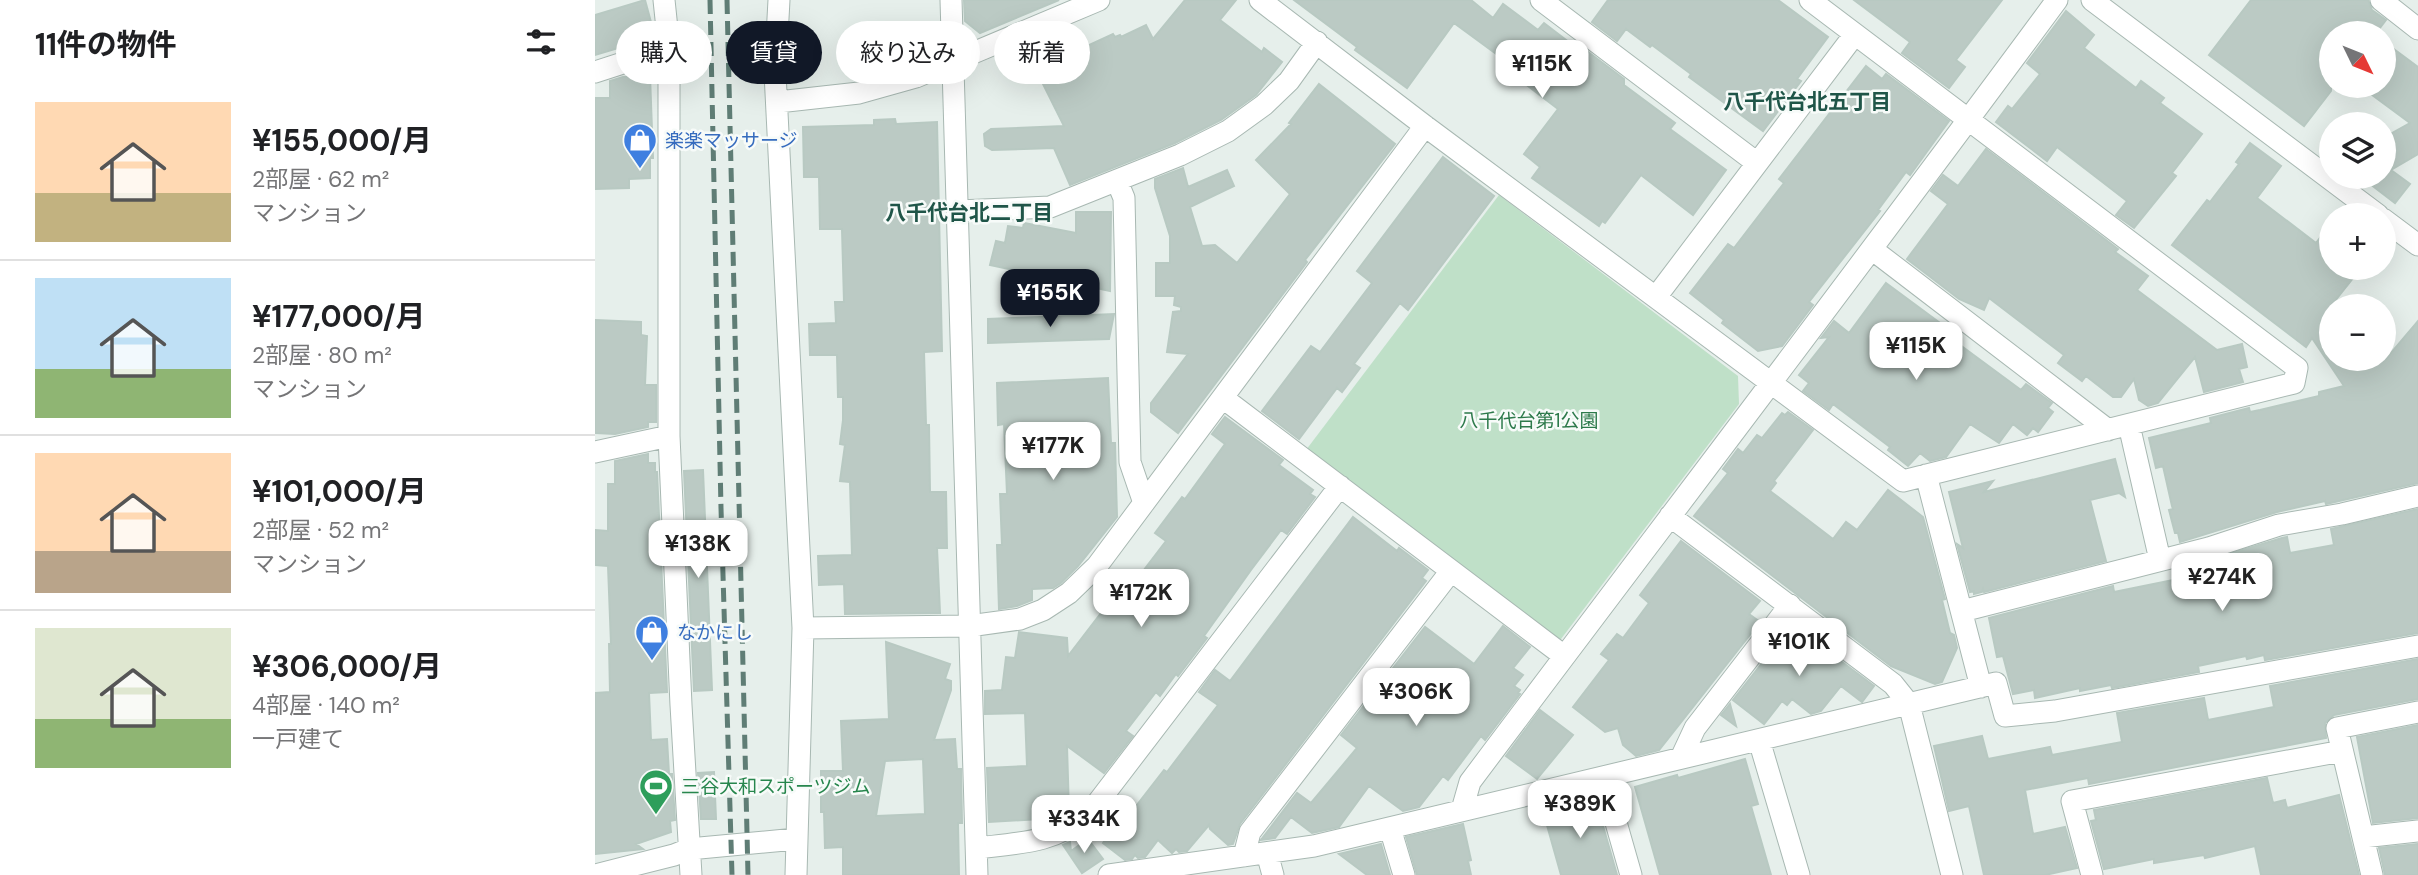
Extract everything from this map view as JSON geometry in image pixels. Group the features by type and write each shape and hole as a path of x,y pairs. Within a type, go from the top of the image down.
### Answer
{"street":[{"path":"664,0 666,21"},
{"path":"779,0 784,35 775,73 803,628 796,875"},
{"path":"951,0 952,21"},
{"path":"980,51 1099,0"},
{"path":"1260,0 1903,481 2294,383 2297,368 1810,0"},
{"path":"1541,0 1757,163"},
{"path":"1462,810 1470,782 1770,382 1873,250 2057,0"},
{"path":"2092,0 2362,203"},
{"path":"2381,0 2418,29"},
{"path":"1655,297 1855,34"},
{"path":"958,211 1049,207 1180,155 1228,131 1264,105 1289,81 1317,42"},
{"path":"595,72 616,65"},
{"path":"668,84 664,283 691,875"},
{"path":"778,102 859,93 891,84"},
{"path":"954,84 977,875"},
{"path":"803,628 968,626 1032,615 1069,593 1097,566 1425,126"},
{"path":"1117,181 1124,198 1130,462 1143,503"},
{"path":"2396,229 2418,245"},
{"path":"1873,250 2119,427 2160,560"},
{"path":"1223,398 1564,656"},
{"path":"595,452 669,436"},
{"path":"1926,475 1981,687"},
{"path":"977,848 1036,841 1053,836 1089,814 1340,486"},
{"path":"1962,611 2209,548 2279,525 2418,496"},
{"path":"1670,516 1893,684 1909,704 1952,875"},
{"path":"1244,856 1250,832 1451,571"},
{"path":"1681,758 1695,728 1790,605"},
{"path":"1109,875 1314,846 1996,683 2005,716 2055,711 2418,646"},
{"path":"2372,875 2337,727 2418,712"},
{"path":"1759,740 1799,875"},
{"path":"2092,875 2072,801 2342,751"},
{"path":"1603,777 1631,875"},
{"path":"1390,828 1404,875"},
{"path":"2363,837 2418,831"},
{"path":"595,875 689,849 796,839"},
{"path":"1267,853 1273,875"}],"green space":[{"name":"八千代台第1公園","path":"1499,195 1738,376 1739,404 1561,639 1555,639 1306,450"}],"building":[{"path":"645,0 651,21 616,21 616,49 595,55 595,15"},
{"path":"964,0 1059,0 1009,21 994,21 994,27 980,33 980,21 965,21"},
{"path":"1185,0 1236,0 1220,20 1262,52 1264,48 1282,62 1256,95 1221,120 1175,143 1070,185 1054,148 992,150 985,146 984,134 991,129 1064,126 1043,84 1090,84 1090,45 1113,34 1115,37 1121,37 1146,25 1153,39"},
{"path":"1294,0 1471,0 1493,18 1503,4 1538,30 1544,23 1574,46 1576,43 1624,79 1624,85 1675,123 1670,129 1726,170 1693,215 1641,175 1605,223 1602,221 1599,226 1532,178 1540,167 1524,154 1558,109 1524,83 1529,78 1454,23 1407,88"},
{"path":"1608,0 1778,0 1828,37 1797,79 1801,81 1763,131 1689,77 1691,74 1652,45 1650,47 1626,29 1617,41 1592,22"},
{"path":"1854,0 2002,0 1956,60 1965,67 1949,88 1902,53 1910,42"},
{"path":"2251,0 2368,0 2372,10 2386,20 2319,21 2319,98 2326,98 2304,126 2209,55"},
{"path":"2066,11 2094,35 2084,48 2136,88 2141,81 2164,98 2160,103 2202,134 2172,173 2176,176 2134,228 2116,215 2127,201 2057,147 2047,161 1996,122 2008,106 2012,109 2040,74 2027,63"},
{"path":"2396,51 2418,67 2418,154 2396,167 2396,131 2410,123 2376,98 2396,98"},
{"path":"1866,66 1882,79 1886,74 1949,121 1910,175 1906,172 1878,210 1880,211 1809,302 1813,305 1782,346 1758,351 1690,293 1728,244 1734,248 1784,183 1779,179"},
{"path":"616,79 616,84 650,84 653,158 650,158 650,178 629,179 629,188 595,189 595,98 610,98 610,81"},
{"path":"1319,84 1395,144 1305,260 1307,262 1178,433 1151,412 1151,403 1188,354 1167,352 1173,312 1181,311 1181,307 1174,305 1175,296 1156,296 1156,263 1170,263 1170,236 1155,188 1155,179 1183,168 1188,187 1227,170 1234,186 1190,207 1202,246 1215,245 1237,263 1290,194 1256,160 1291,124 1289,123"},
{"path":"895,119 896,124 937,122 942,351 924,352 930,492 946,492 947,548 937,548 940,613 845,614 844,584 819,585 818,556 852,555 850,482 840,481 845,445 840,444 843,397 838,397 837,355 810,355 809,324 836,323 835,302 844,302 842,229 820,229 819,177 804,177 803,127 874,125 874,120"},
{"path":"2250,143 2281,166 2257,198 2316,243 2319,239 2319,280 2352,280 2340,294 2319,294 2319,348 2312,338 2306,347 2172,245 2207,200 2210,202 2239,164 2236,162"},
{"path":"1986,149 2118,249 2115,252 2148,276 2137,290 2217,350 2242,344 2247,367 2239,369 2243,382 2204,392 2195,357 2158,403 2148,406 2139,400 2134,379 2121,397 2113,397 2086,376 2082,381 2058,363 2064,355 1989,298 1984,310 1959,299 1907,259 1948,204 1931,191 1943,175 1958,186"},
{"path":"1443,157 1494,196 1408,310 1400,303 1354,364 1360,368 1342,392 1337,388 1299,439 1262,411 1311,346 1320,352 1372,283 1357,271"},
{"path":"2396,174 2410,184 2395,203 2377,189 2396,189"},
{"path":"1076,212 1111,212 1110,291 990,265 996,241 1005,243 1008,226 1023,228 1024,223 1076,233"},
{"path":"1886,283 1959,337 1956,342 2021,390 2026,384 2052,403 2048,408 2053,412 2038,432 2033,428 2027,435 2013,424 1999,443 1970,424 1946,457 1930,461 1920,453 1908,466 1888,450 1890,447 1833,404 1829,410 1803,391 1809,383 1799,375 1829,337 1821,338 1834,321 1849,333"},
{"path":"1114,314 1109,339 988,343 988,319"},
{"path":"595,320 641,322 641,335 647,336 645,385 656,385 656,422 648,422 648,427 615,434 595,433"},
{"path":"2418,321 2418,483 2277,512 2180,542 2169,510 2173,509 2163,466 2156,468 2149,438 2211,423 2210,418 2319,396 2319,392 2344,386 2334,371 2396,371 2396,347"},
{"path":"1108,378 1111,443 1115,443 1117,517 1061,583 1053,588 1032,589 1032,600 999,609 997,545 1002,545 1000,494 1007,494 1004,424 998,425 997,383"},
{"path":"1788,412 1813,430 1774,481 1776,483 1770,491 1833,539 1846,522 1857,530 1888,490 1923,517 1945,599 1942,600 1950,633 1954,635 1957,648 1942,682 1935,684 1891,666 1694,516 1728,473 1723,469 1738,449 1743,453 1757,435 1762,438 1782,413 1785,415"},
{"path":"1225,417 1283,460 1279,465 1313,490 1310,494 1315,497 1287,534 1281,530 1178,676 1176,674 1160,696 1156,692 1126,731 1133,736 1104,773 1067,746 1069,812 1041,825 1041,819 989,822 987,768 1027,766 1025,713 985,714 985,691 1002,690 1006,657 1015,658 1019,632 1067,638 1068,656 1108,604 1114,609 1166,541 1155,533 1182,497 1185,499 1225,444 1212,434"},
{"path":"648,454 648,463 655,463 657,472 667,692 649,693 651,740 667,739 675,820 670,821 671,832 636,844 643,849 595,854 595,693 610,692 611,644 608,566 595,565 595,530 608,531 608,484 615,484 615,461"},
{"path":"2115,459 2125,497 2119,493 2090,500 2106,561 1984,592 1983,589 1982,592 1974,594 1974,591 1970,592 1957,544 1963,548 1949,492 1993,481 1984,492"},
{"path":"703,470 712,690 694,691 684,471"},
{"path":"2418,509 2418,633 2265,660 2264,655 2247,659 2246,656 2198,666 2199,672 2112,688 2111,685 2080,691 2080,688 2035,698 2034,690 2013,694 2003,656 1997,657 1989,618 2113,586 2114,592 2188,577 2186,567 2282,538 2287,537 2290,553 2334,545 2331,529"},
{"path":"1353,517 1397,551 1399,548 1428,570 1422,578 1426,581 1240,824 1233,844 1228,845 1209,825 1187,851 1179,852 1176,849 1172,853 1158,840 1145,857 1138,858 1135,855 1132,859 1125,860 1103,843 1116,825 1119,828 1164,770 1167,772 1218,705 1199,692 1215,670 1230,681"},
{"path":"1681,541 1760,601 1749,614 1760,622 1659,750 1636,756 1623,745 1618,728 1605,732 1573,707 1609,660 1601,654 1617,634 1623,638 1649,603 1640,595"},
{"path":"1503,626 1530,647 1513,668 1523,675 1514,686 1520,690 1520,694 1485,740 1481,736 1448,780 1443,776 1419,807 1403,811 1369,786 1339,827 1312,833 1291,817 1275,838 1261,840 1297,793 1311,803 1357,748 1341,735 1425,627 1474,664"},
{"path":"1794,626 1874,686 1862,702 1841,686 1821,711 1811,714 1792,699 1787,705 1782,701 1764,724 1733,700"},
{"path":"886,642 950,664 945,679 951,681 951,690 934,740 955,739 957,769 961,769 959,875 843,875 843,847 825,848 824,812 821,812 821,771 843,771 841,721 889,719","holes":["923,759 925,814 876,816 885,761"]},
{"path":"2418,659 2418,699 2334,715 2325,723 2326,738 2089,784 2088,778 2025,790 2033,834 2065,827 2077,868 2045,875 1984,875 1969,806 1949,811 1934,746 1982,736 1988,759 2050,747 2052,755 2122,742 2117,713 2204,698 2208,720 2274,707 2270,686"},
{"path":"1730,704 1736,726 1721,715"},
{"path":"1540,710 1573,735 1537,779 1506,756"},
{"path":"2418,725 2418,818 2373,823 2357,737"},
{"path":"1745,759 1758,804 1751,806 1771,875 1660,875 1635,787"},
{"path":"714,772 716,819 701,819 698,773"},
{"path":"2267,778 2273,803 2285,800 2287,808 2339,795 2359,875 2261,875 2255,846 2205,858 2204,855 2154,863 2154,859 2104,869 2091,821 2096,820 2094,810"},
{"path":"1595,798 1617,875 1561,875 1543,811"},
{"path":"1463,824 1471,860 1468,861 1471,875 1417,875 1406,837"},
{"path":"1088,839 1103,859 1082,873 1063,845 1070,842 1071,851"},
{"path":"1381,844 1390,875 1367,875 1339,854"},
{"path":"2418,844 2418,875 2385,875 2379,848"}],"railway":[{"path":"710,0 732,875"},
{"path":"727,0 748,875"}],"place":[{"name":"楽楽マッサージ","path":"640,170"},
{"name":"なかにし","path":"652,662"},
{"name":"三谷大和スポーツジム","path":"656,816"}],"district":[{"name":"八千代台北五丁目","path":"1807,102"},
{"name":"八千代台北二丁目","path":"969,213"}]}
